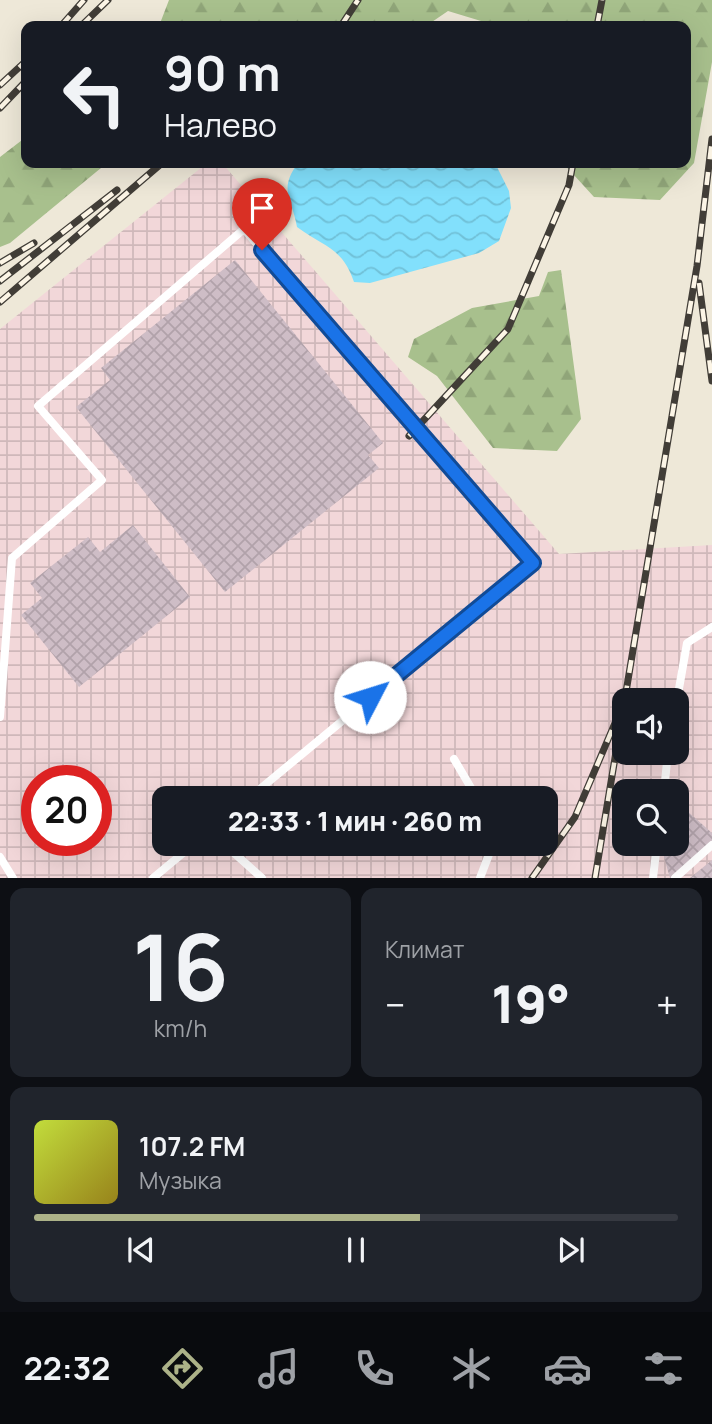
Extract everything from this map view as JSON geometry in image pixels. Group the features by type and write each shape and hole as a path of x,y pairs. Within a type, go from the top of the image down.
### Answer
{"lane":[{"path":"0,718 12,558 102,480 38,406 244,229 533,563 264,786"},
{"path":"679,688 687,643 712,627"},
{"path":"454,760 470,786"},
{"path":"675,878 712,845"},
{"path":"153,878 180,856"},
{"path":"237,856 262,878"},
{"path":"480,878 488,856"},
{"path":"653,878 656,856"},
{"path":"0,857 13,878"}],"shaded area":[{"path":"201,168 226,168 559,554 712,545 712,878 0,878 0,329"}],"green space":[{"path":"169,0 712,0 712,62 694,163 691,166 691,21 481,21 448,11 433,21 161,21"},
{"path":"21,141 21,168 101,168 10,243 0,247 0,157"},
{"path":"568,168 689,168 660,200 594,197"},
{"path":"561,270 581,419 557,451 493,448 437,376 408,357 414,339 472,308 539,296 548,272"}],"water":[{"path":"295,168 498,168 509,191 511,208 499,241 479,253 370,283 354,282 338,254 297,227 288,194"}],"building":[{"path":"235,260 383,443 368,455 379,468 225,592 76,407 110,380 101,368"},
{"path":"133,525 190,597 79,687 21,615 42,598 30,583 88,537 100,552"},
{"path":"689,813 712,833 712,849 675,878 670,878 664,857 689,856"},
{"path":"712,860 712,878 690,878"}],"railway":[{"path":"65,21 84,0"},
{"path":"86,21 108,0"},
{"path":"344,21 358,0"},
{"path":"598,21 602,0"},
{"path":"0,85 21,66"},
{"path":"0,108 21,86"},
{"path":"595,878 697,266 712,139"},
{"path":"0,302 156,168"},
{"path":"409,436 508,329 569,185 572,168"},
{"path":"0,281 117,190"},
{"path":"0,263 34,243"},
{"path":"699,283 712,381"},
{"path":"532,878 575,817 612,730"}],"route":[{"path":"262,250 533,563 370,697"}]}
